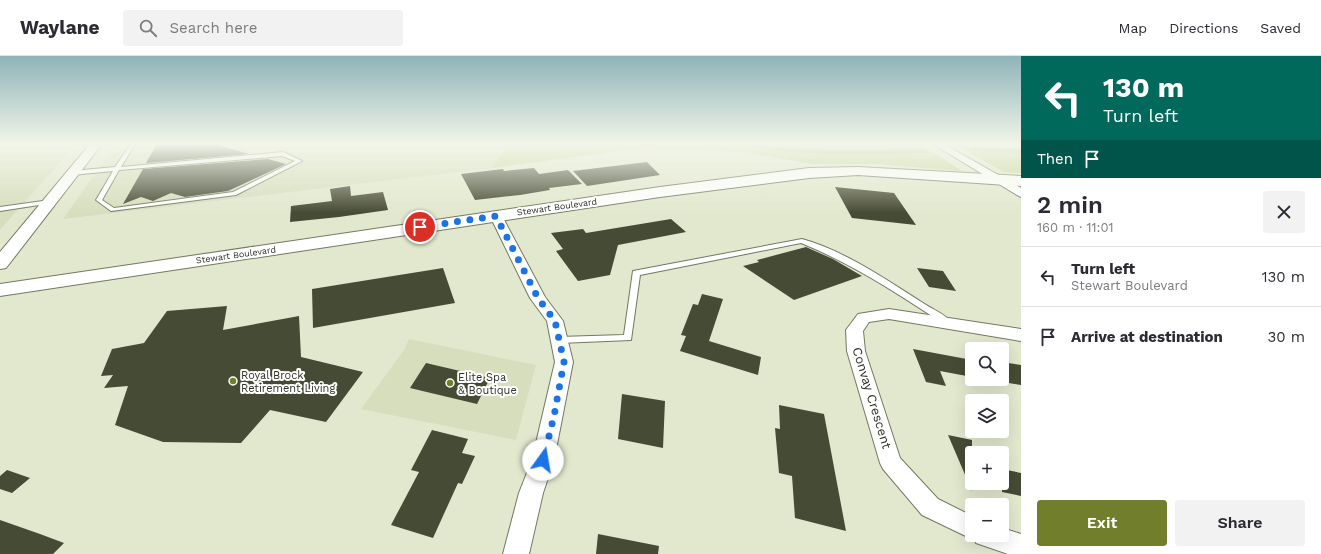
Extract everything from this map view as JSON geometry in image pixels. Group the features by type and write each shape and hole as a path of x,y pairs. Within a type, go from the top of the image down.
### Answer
{"main road":[{"name":"Stewart Boulevard","path":"0,290 660,192 810,173 858,171 1021,181"}],"street":[{"path":"0,264 77,167"},
{"path":"978,167 1021,193"},
{"path":"496,216 538,298 555,321 564,362 554,416 543,460 531,493 516,554"},
{"name":"Convay Crescent","path":"965,524 930,507 892,463 856,351 854,330 864,318 889,314 1021,335"},
{"path":"1008,542 1021,546"}],"lane":[{"path":"72,173 136,167"},
{"path":"116,169 99,200 113,210 234,194 287,167"},
{"path":"0,209 50,202"},
{"path":"559,340 628,338 636,273 802,240 825,249 867,270 950,324"}],"shaded area":[{"path":"0,167 55,167 0,230"},
{"path":"100,167 493,167 492,168 63,219"},
{"path":"409,339 536,365 516,440 361,409 404,350"}],"green space":[{"path":"916,167 956,167 962,171"},
{"path":"995,167 1021,167 1021,173 1004,172"}],"building":[{"path":"165,167 279,167 228,191 185,197 171,193 153,201 141,197 123,204 143,169"},
{"path":"604,167 652,167 660,175 587,186 573,171"},
{"path":"534,168 539,174 568,170 582,184 549,188 550,190 520,195 475,200 461,174 503,169 504,171"},
{"path":"350,186 351,196 383,192 388,210 290,222 291,206 332,201 330,189"},
{"path":"835,187 894,193 916,225 852,218"},
{"path":"671,219 686,232 618,245 610,275 578,281 556,251 563,249 551,233 583,229 586,233"},
{"path":"806,247 833,259 862,276 794,300 743,266 759,262 757,260"},
{"path":"443,268 455,303 313,328 312,289"},
{"path":"917,268 943,271 956,291 929,287"},
{"path":"702,294 723,299 709,341 761,357 758,375 680,351 686,336 681,335 693,304 698,305"},
{"name":"Royal Brock Retirement Living","path":"227,306 223,330 299,316 301,357 363,372 326,422 270,410 241,443 163,442 115,425 128,386 104,388 113,375 101,376 112,349 144,343 167,311"},
{"path":"913,349 965,359 965,376 940,371 946,386 926,382"},
{"name":"Elite Spa & Boutique","path":"426,363 490,378 477,404 410,388"},
{"path":"1009,363 1021,365 1021,385 1009,383"},
{"path":"622,394 665,401 663,448 618,439"},
{"path":"779,405 824,414 846,531 795,518 792,476 779,473 775,428 780,429"},
{"path":"432,430 468,439 462,453 475,456 462,484 458,483 433,538 391,525 419,472 411,470"},
{"path":"948,435 972,440 972,446 965,446 965,475"},
{"path":"7,470 30,478 12,493 0,489 0,476"},
{"path":"1009,470 1021,473 1021,496 1002,492 1002,490 1009,490"},
{"path":"0,520 64,543 53,554 0,554"},
{"path":"598,534 659,546 658,554 596,554"}],"place":[{"name":"Royal Brock Retirement Living","path":"233,381"},
{"name":"Elite Spa & Boutique","path":"450,383"}],"route":[{"path":"420,227 496,216 502,225 504,232 538,298 555,321 564,362 554,416 543,460"}]}
